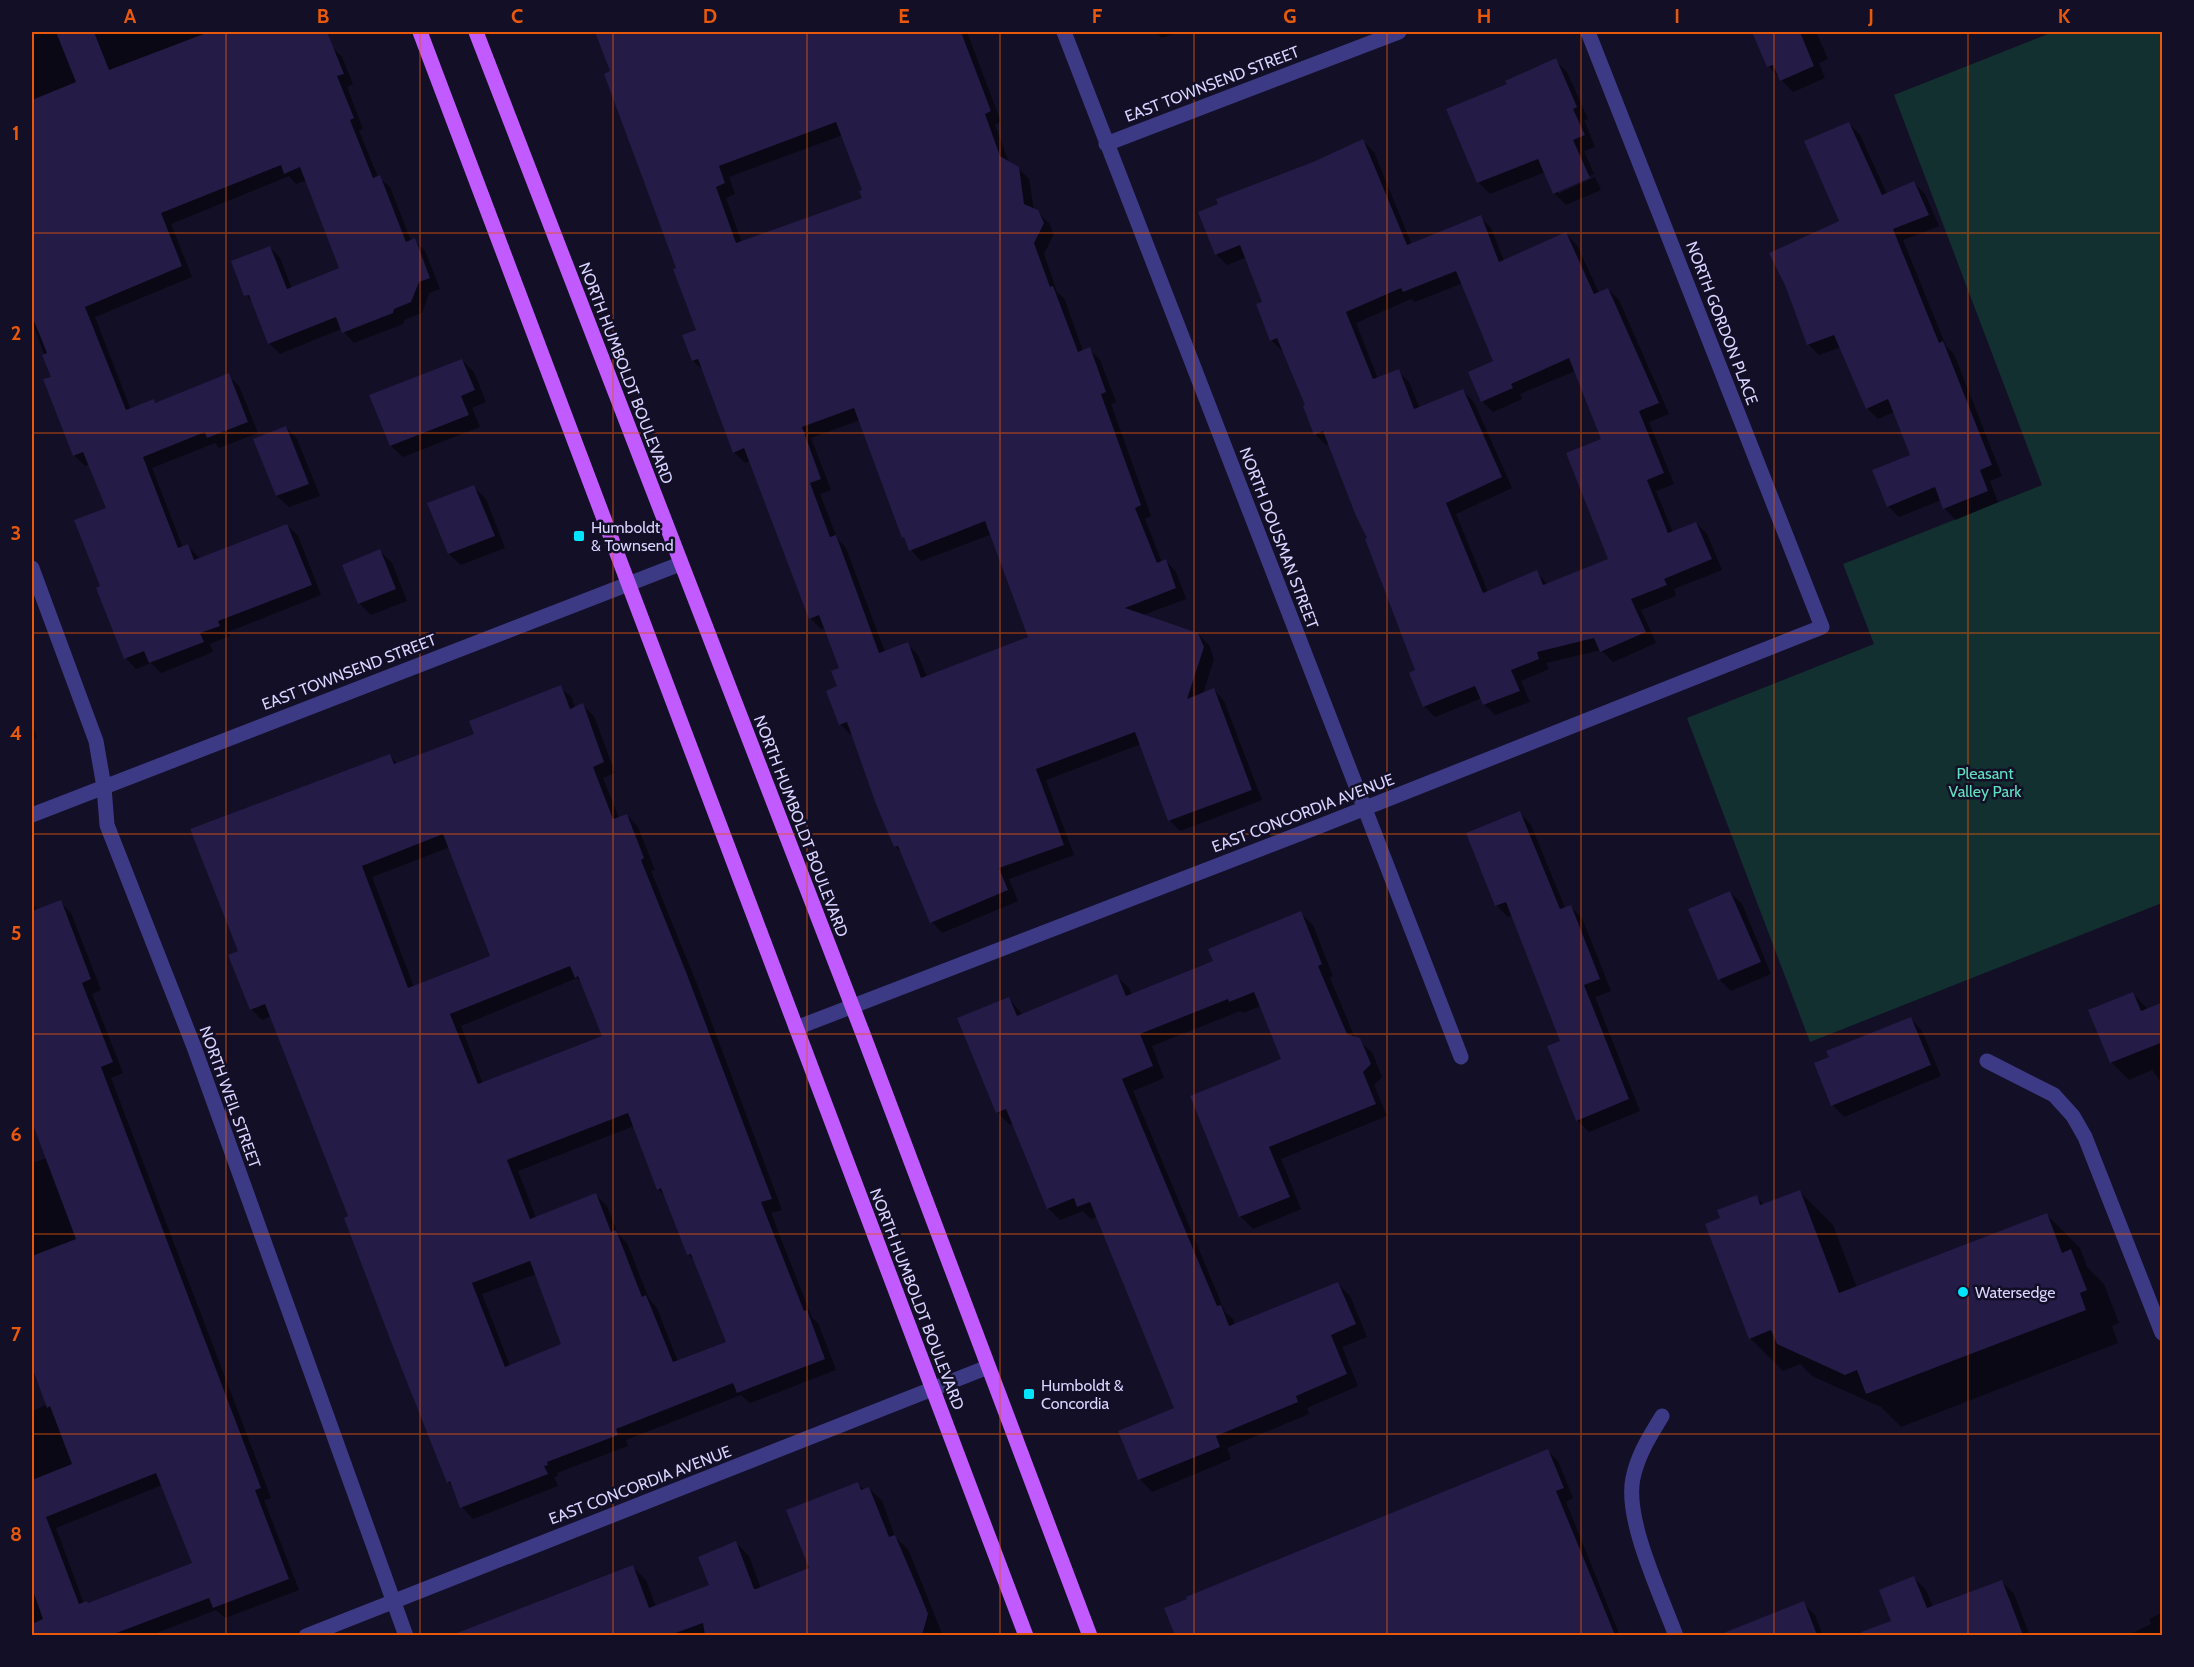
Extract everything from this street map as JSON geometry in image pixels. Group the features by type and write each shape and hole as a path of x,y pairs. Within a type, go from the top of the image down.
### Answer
{"main road":[{"name":"NORTH HUMBOLDT BOULEVARD","path":"420,32 1026,1635"},
{"name":"NORTH HUMBOLDT BOULEVARD","path":"476,32 852,1007 1090,1635"}],"street":[{"name":"NORTH DOUSMAN STREET","path":"1064,32 1461,1057"},
{"name":"EAST TOWNSEND STREET","path":"1106,144 1399,32"},
{"name":"NORTH GORDON PLACE","path":"1588,32 1822,627"},
{"name":"EAST TOWNSEND STREET","path":"32,815 680,564"},
{"name":"NORTH WEIL STREET","path":"32,568 96,741 104,787 107,825 194,1047 406,1635"},
{"name":"EAST CONCORDIA AVENUE","path":"796,1028 1364,808 1822,627"},
{"path":"1987,1061 2054,1095 2073,1116 2085,1137 2163,1333"},
{"name":"EAST CONCORDIA AVENUE","path":"306,1635 988,1367"},
{"path":"1662,1416 1640,1453 1633,1480 1632,1509 1636,1528 1676,1635"}],"green space":[{"name":"Pleasant Valley Park","path":"2053,32 2162,32 2162,903 1810,1042 1687,718 1874,644 1843,564 2042,485 1894,95"}],"building":[{"path":"56,32 94,32 109,70 209,32 327,32 344,74 337,76 354,118 350,120 373,178 380,175 406,242 415,238 430,278 419,282 411,302 394,309 393,313 342,333 336,317 268,344 249,295 244,296 231,261 270,246 287,289 339,268 300,167 284,174 281,165 161,213 182,266 85,307 126,410 154,399 155,403 229,373 248,422 207,438 205,432 143,457 178,548 188,544 194,560 287,524 312,585 218,621 220,626 200,633 204,642 149,663 144,651 124,659 96,588 100,586 74,520 106,508 83,452 73,456 43,379 51,377 42,355 47,353 32,316 32,100 76,82"},
{"path":"595,32 961,32 991,111 985,114 1000,156 1019,167 1024,204 1038,210 1044,223 1034,243 1050,287 1053,286 1078,352 1090,347 1106,392 1101,394 1141,505 1135,508 1157,563 1166,559 1176,588 1125,608 1198,633 1204,647 1187,699 1214,688 1252,790 1168,821 1135,732 1036,769 1064,845 999,868 1008,890 930,923 898,846 894,847 876,804 847,722 839,725 826,691 837,686 831,671 839,668 819,615 809,619 744,448 733,453 698,359 692,361 682,335 696,330 673,269 676,268 604,74 610,71","holes":["836,122 862,190 859,191 862,198 736,243 716,187 725,183 719,166","854,408 902,538 904,537 909,551 985,521 1028,637 921,678 908,642 879,653 836,535 830,537 810,483 821,479 802,427"]},
{"path":"1752,32 1800,32 1814,66 1780,81 1773,65 1767,67"},
{"path":"1556,58 1577,107 1573,109 1585,135 1573,140 1590,178 1553,194 1538,159 1477,183 1446,109 1507,84 1505,81"},
{"path":"1849,122 1882,195 1914,181 1929,215 1893,229 1939,343 1943,341 1992,465 1980,470 1988,491 1943,509 1935,487 1887,507 1872,470 1910,455 1888,399 1866,409 1834,335 1807,345 1785,285 1769,253 1839,221 1804,141"},
{"path":"1363,139 1407,245 1481,215 1499,262 1566,232 1594,294 1608,288 1659,403 1639,411 1664,473 1647,480 1668,533 1696,522 1712,559 1664,579 1667,585 1631,599 1646,632 1600,652 1594,638 1537,652 1539,659 1511,670 1520,691 1483,705 1475,686 1423,707 1409,673 1415,670 1365,539 1367,538 1356,516 1323,431 1314,435 1303,406 1305,405 1277,338 1270,341 1256,304 1262,302 1240,245 1215,255 1198,212 1218,204 1216,199 1313,162","holes":["1456,271 1493,361 1468,372 1481,402 1513,388 1511,384 1569,358 1601,439 1566,453 1608,559 1543,585 1537,570 1483,593 1446,503 1502,477 1463,389 1414,409 1399,369 1373,379 1346,312 1401,288 1403,292"]},
{"path":"462,359 475,390 461,396 469,415 390,446 369,395"},
{"path":"286,426 309,484 276,496 253,439"},
{"path":"474,485 495,536 448,554 427,503"},
{"path":"380,549 396,589 358,604 342,565"},
{"path":"561,685 570,709 583,703 604,762 593,767 613,819 627,814 644,858 641,860 772,1199 761,1202 804,1311 807,1310 825,1359 737,1393 733,1383 616,1429 618,1435 547,1462 548,1465 544,1466 548,1474 460,1508 450,1481 447,1483 390,1339 344,1218 348,1216 265,1004 250,1010 228,955 238,951 190,829 390,754 394,764 474,734 469,721","holes":["443,834 490,956 408,988 362,866","570,966 575,978 578,976 602,1036 478,1084 450,1014","628,1113 657,1190 661,1188 687,1255 691,1254 726,1342 673,1362 646,1295 642,1297 616,1230 611,1232 596,1193 530,1219 507,1160","530,1261 561,1344 505,1367 472,1283"]},
{"path":"1520,811 1560,909 1571,905 1600,979 1584,985 1629,1099 1576,1121 1547,1046 1560,1041 1506,902 1495,906 1466,833"},
{"path":"1730,891 1761,962 1718,980 1688,909"},
{"path":"61,900 91,979 82,983 113,1062 101,1067 261,1488 255,1490 289,1579 213,1608 209,1598 111,1635 32,1635 32,1624 43,1619 32,1588 32,1480 72,1464 32,1367 32,1256 76,1239 32,1122 32,911","holes":["156,1473 192,1563 88,1603 87,1601 79,1604 46,1517"]},
{"path":"1301,911 1322,964 1318,966 1347,1034 1360,1038 1371,1064 1363,1072 1376,1104 1269,1147 1290,1197 1239,1217 1190,1096 1281,1059 1254,992 1229,1002 1228,999 1140,1034 1153,1066 1122,1079 1217,1306 1221,1305 1229,1326 1338,1282 1356,1324 1331,1335 1347,1374 1296,1396 1298,1402 1216,1436 1220,1447 1138,1480 1118,1431 1174,1408 1090,1202 1077,1207 1074,1198 1047,1209 1006,1109 996,1113 957,1018 1009,997 1017,1016 1117,974 1126,996 1213,961 1208,949"},
{"path":"2133,992 2141,1011 2163,1002 2163,1042 2110,1063 2088,1010"},
{"path":"1911,1017 1931,1065 1831,1106 1814,1063 1829,1057 1826,1051"},
{"name":"Watersedge","path":"1800,1190 1839,1293 2047,1213 2062,1253 2071,1249 2087,1290 2080,1293 2086,1310 1866,1394 1857,1370 1845,1375 1777,1344 1771,1330 1749,1339 1705,1224 1720,1218 1717,1210 1757,1195 1760,1205"},
{"path":"1548,1449 1564,1488 1556,1491 1615,1635 1175,1635 1164,1608 1187,1599 1186,1597"},
{"path":"858,1482 861,1490 869,1487 889,1537 895,1535 921,1596 928,1614 922,1635 705,1635 703,1623 670,1635 458,1635 457,1633 633,1565 649,1608 709,1585 698,1557 736,1541 754,1589 756,1589 809,1568 786,1510"},
{"path":"1914,1576 1927,1608 2002,1580 2023,1635 1861,1635 1861,1632 1891,1621 1879,1590"},
{"path":"1804,1601 1817,1635 1721,1634"}],"place":[{"name":"Humboldt & Townsend","path":"579,536"},
{"name":"Watersedge","path":"1963,1292"},
{"name":"Humboldt & Concordia","path":"1029,1394"}]}
